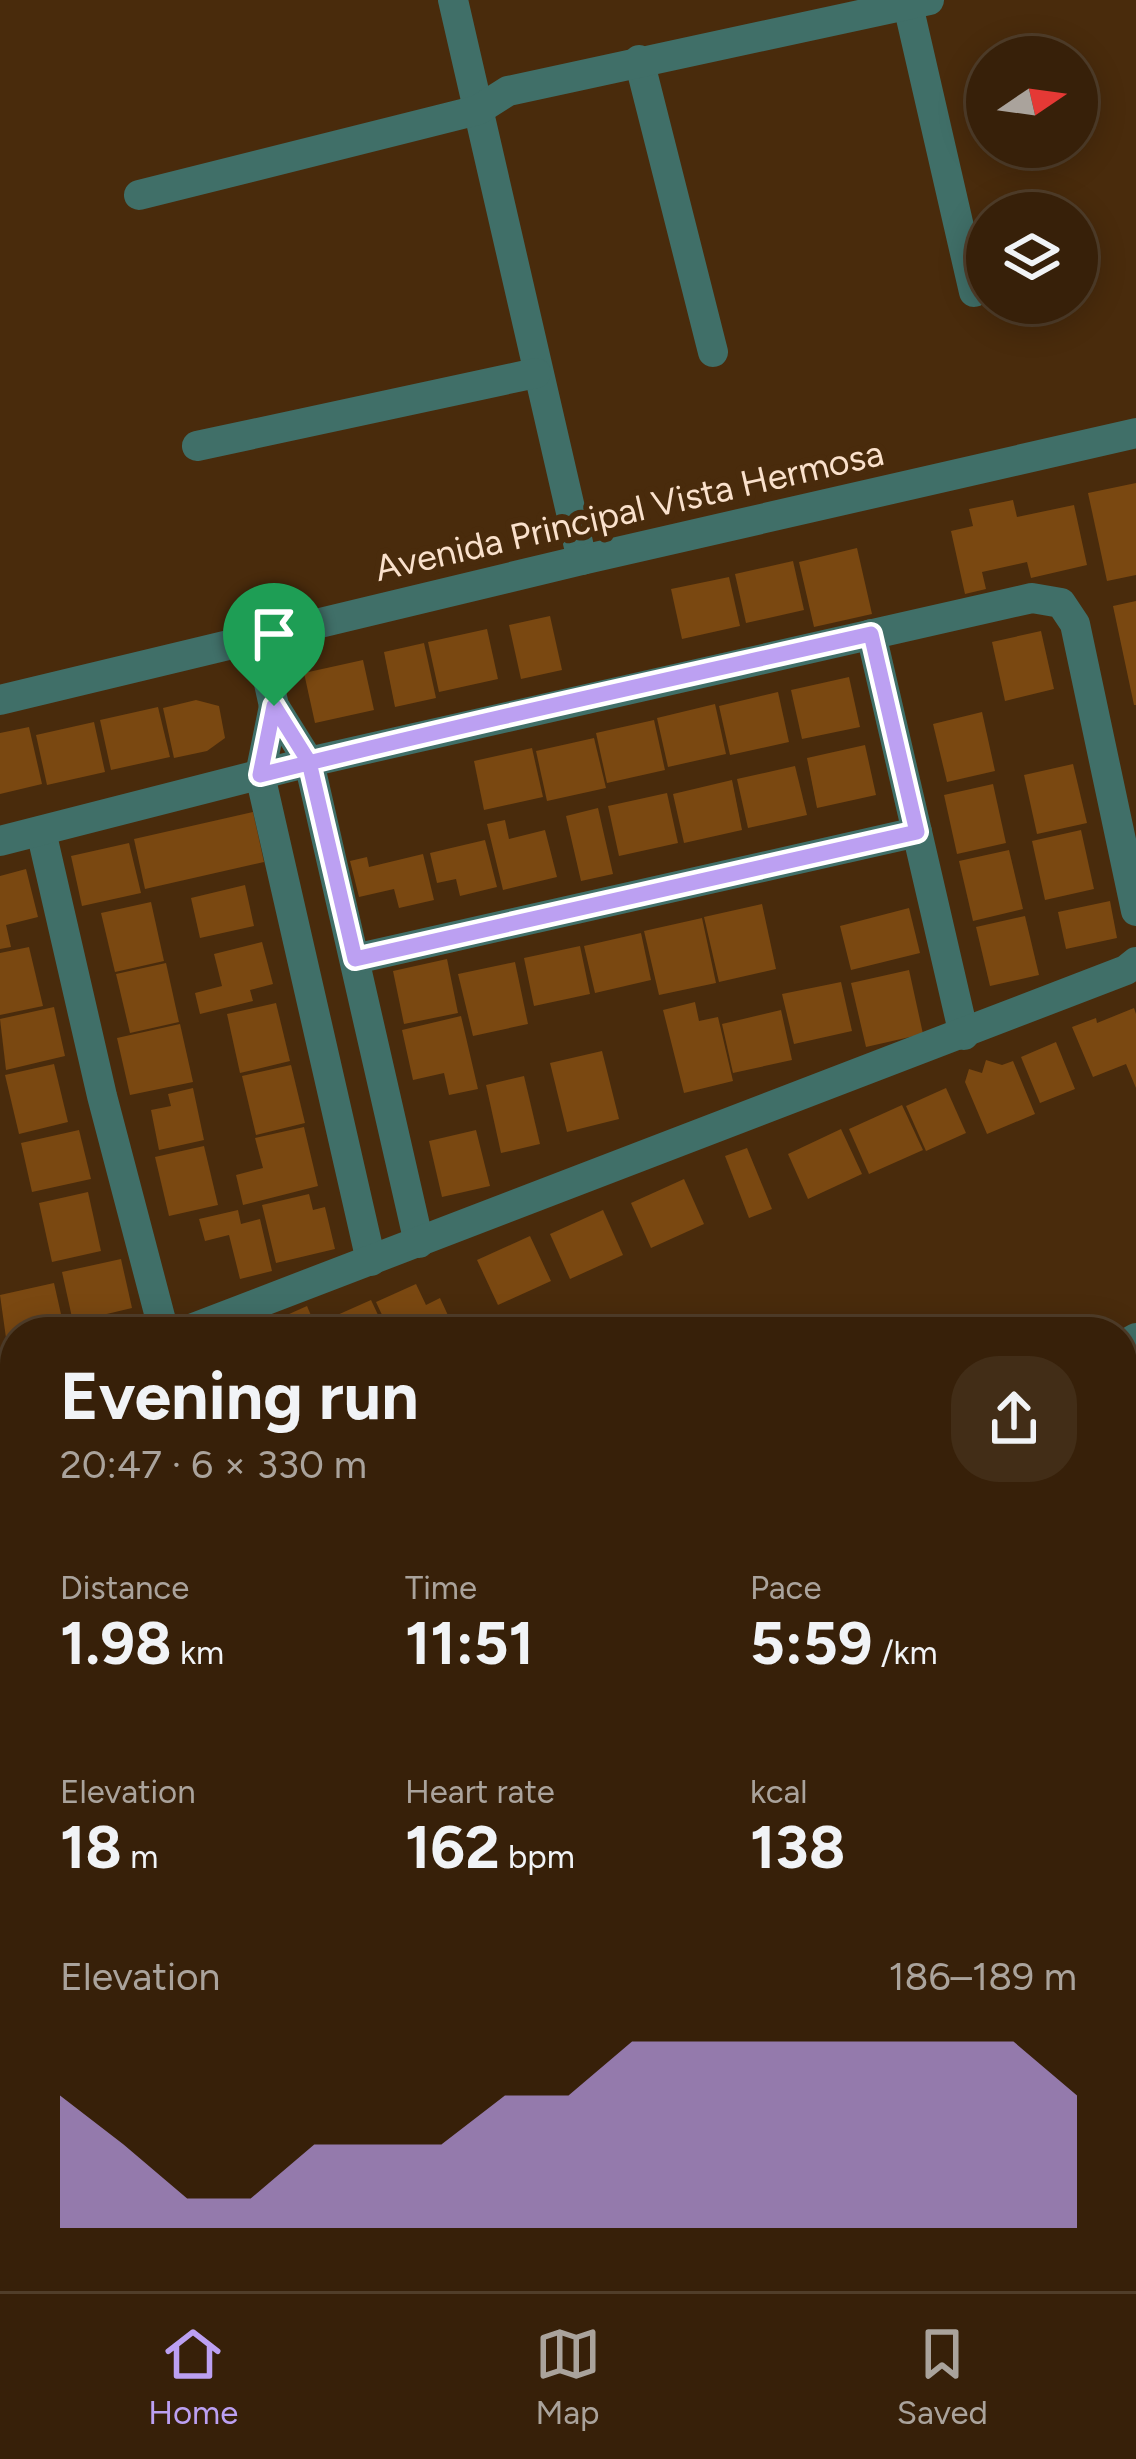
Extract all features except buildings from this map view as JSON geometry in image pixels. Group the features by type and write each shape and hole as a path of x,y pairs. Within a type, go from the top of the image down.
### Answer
{"street":[{"path":"452,0 582,560"},
{"path":"139,195 478,110 508,91 919,2 966,250"},
{"path":"640,60 713,352"},
{"path":"196,446 536,374"},
{"name":"Avenida Principal Vista Hermosa","path":"0,700 1136,433"},
{"path":"0,841 309,762 1032,598 1061,603 1075,624 1136,910"},
{"path":"871,634 964,1035"},
{"path":"259,638 274,706 309,762 419,1243"},
{"path":"274,706 260,775 370,1262"},
{"path":"40,831 160,1317"},
{"path":"355,959 917,832"},
{"path":"224,1317 964,1035 1136,962"}],"route":[{"path":"274,706 260,775 309,762 871,634 917,832 355,959 309,762 274,706"}]}
